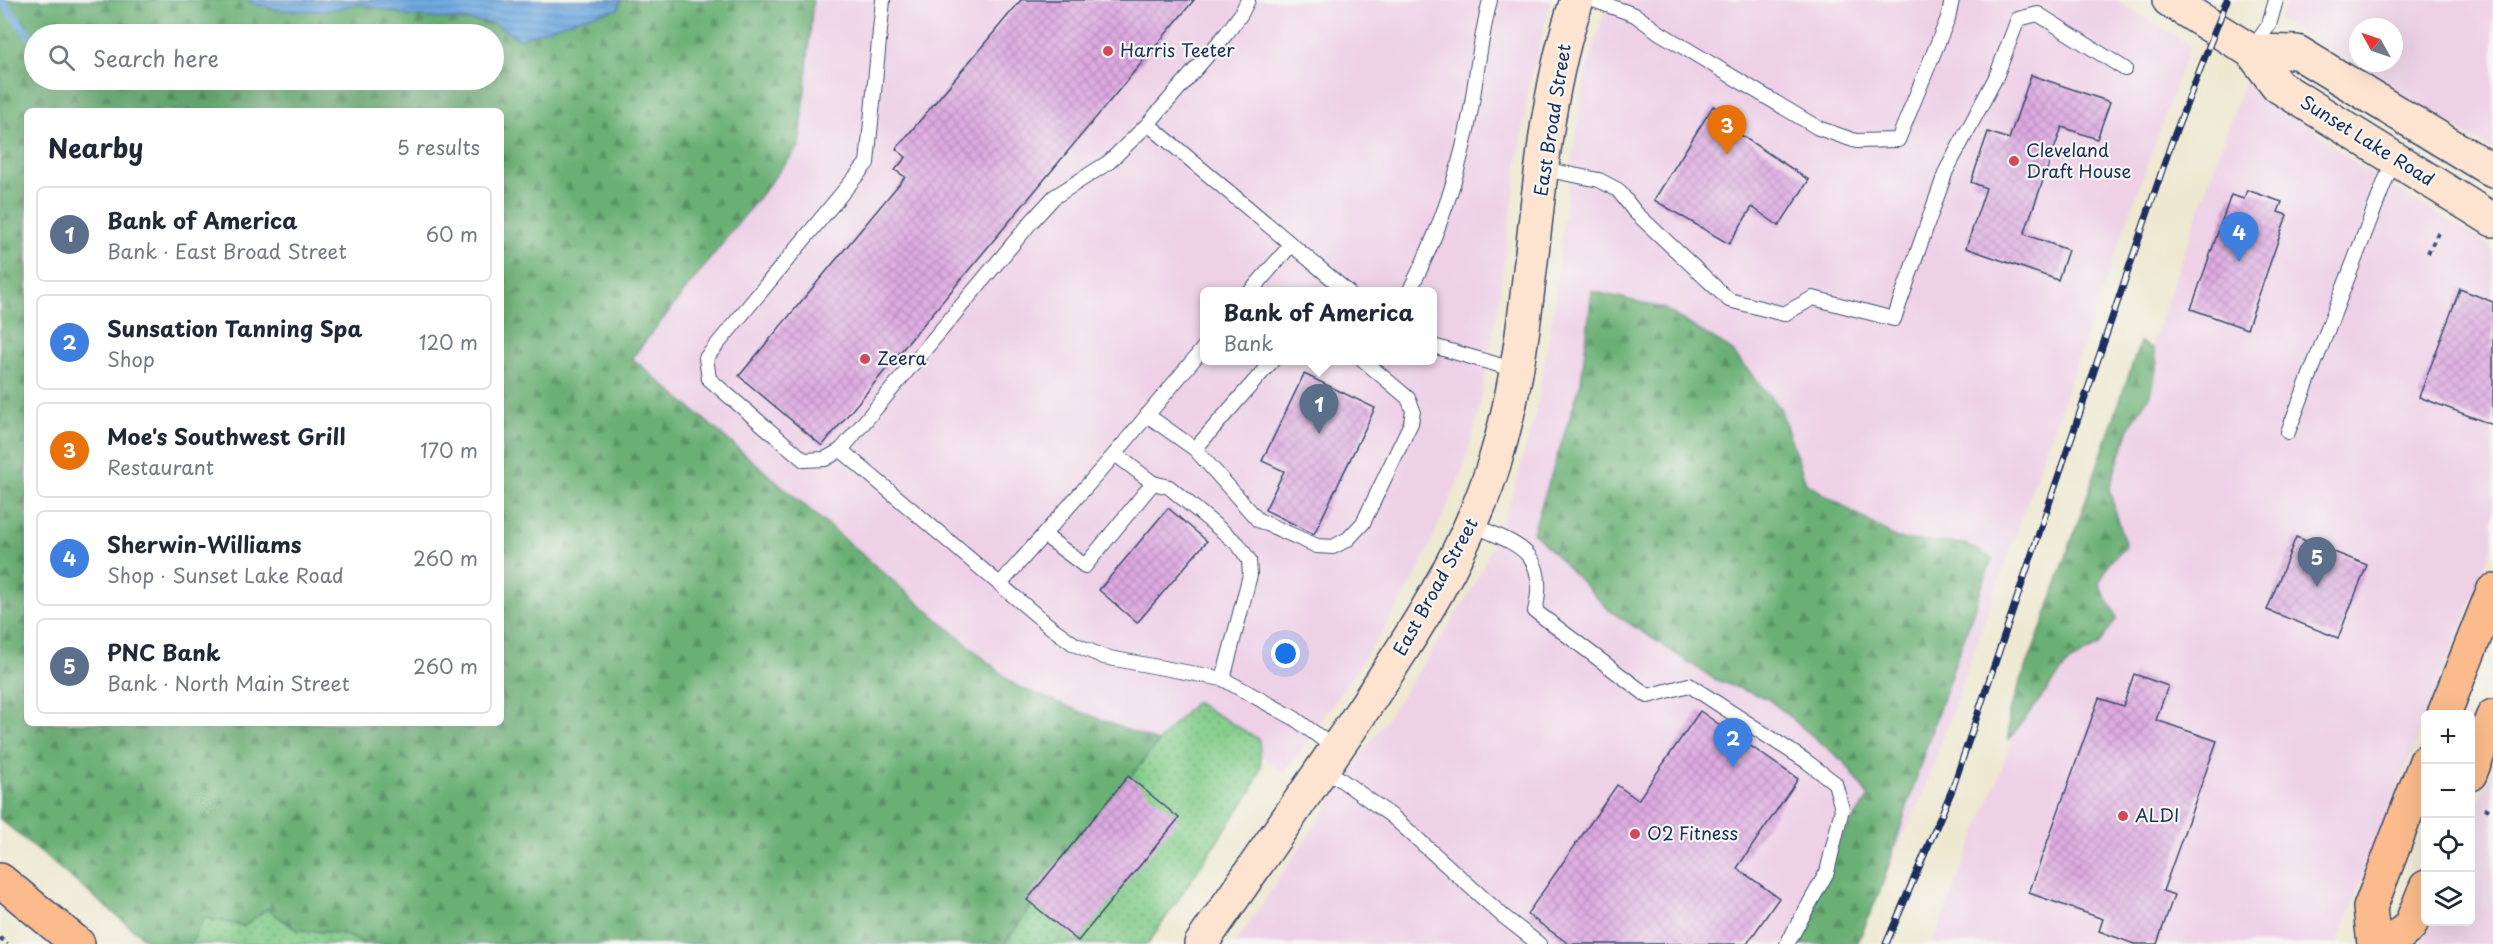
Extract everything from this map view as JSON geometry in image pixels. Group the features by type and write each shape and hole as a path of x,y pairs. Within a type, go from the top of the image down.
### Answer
{"highway":[{"path":"2446,710 2493,591"},
{"path":"2474,764 2493,716"},
{"path":"2374,944 2370,908 2425,764"},
{"path":"0,880 78,944"},
{"path":"2389,944 2410,926 2421,899"}],"main road":[{"name":"East Broad Street","path":"1201,944 1408,644 1473,525 1496,460 1516,370 1558,69 1577,0"},
{"name":"Sunset Lake Road","path":"2169,0 2251,51 2278,86 2493,220"},
{"path":"2251,51 2297,52 2493,171"}],"lane":[{"path":"883,0 867,163 706,357 709,379 804,460 825,459 841,450 1054,197 1109,162 1148,124 1227,33 1248,0"},
{"path":"1410,287 1422,266 1450,194 1470,111 1484,23 1490,0"},
{"path":"1593,0 1635,15 1660,33 1818,128 1856,141 1898,140 1948,18 1952,0"},
{"path":"2251,51 2269,25 2276,0"},
{"path":"1543,169 1599,180 1618,190 1635,212 1729,300 1784,314 1813,298 1894,318 1946,171 1996,77 2018,19 2038,14 2125,69"},
{"path":"1148,124 1339,287"},
{"path":"2288,432 2394,158"},
{"path":"1254,287 1291,245"},
{"path":"1437,347 1516,370"},
{"path":"1001,583 1115,454 1200,352"},
{"path":"1195,449 1269,365"},
{"path":"1147,415 1195,449 1258,520 1317,546 1333,547 1348,539 1363,523 1411,423 1413,410 1408,398 1369,365"},
{"path":"841,450 1048,625 1074,644 1104,657 1223,679 1294,718 1330,758 1392,817 1503,916 1539,944"},
{"path":"1115,454 1153,483 1169,487 1238,544 1249,560 1250,575 1223,679"},
{"path":"1044,535 1084,566 1153,483"},
{"path":"1473,525 1520,546 1537,568 1540,592 1535,611 1639,690 1648,696 1689,685 1806,760 1835,783 1842,808 1827,872 1787,944"}],"path":[{"path":"2428,253 2440,229"},
{"path":"2485,808 2493,812"},
{"path":"0,938 8,944"}],"shaded area":[{"path":"806,0 1551,0 1529,86 1496,318 1478,415 1462,472 1417,574 1384,630 1284,775 1196,702 1158,742 1016,686 631,358 800,145"},
{"path":"1608,0 2116,0 2190,45 1923,794 1853,944 1235,944 1464,603 1482,570 1515,487 1537,406 1554,308 1563,222 1586,73"},
{"path":"2287,0 2493,0 2493,150 2365,72 2403,72 2403,18 2349,18 2349,63 2279,20"},
{"path":"2246,77 2277,97 2356,165 2493,248 2493,545 2428,710 2421,710 2421,729 2337,944 1932,944 2003,765"},
{"path":"2493,770 2493,944 2421,944 2428,926 2475,926 2475,810"}],"green space":[{"path":"0,0 813,0 800,145 632,358 1016,686 1158,742 1004,944 367,944 340,933 297,930 267,909 244,926 204,918 190,944 151,944 0,819"},
{"path":"1592,291 1663,308 1730,349 1780,408 1806,483 1897,539 1965,544 1992,558 1931,732 1882,886 1857,944 1801,944 1824,862 1869,797 1845,763 1768,699 1716,680 1610,611 1533,532 1581,382"},
{"path":"2140,342 2154,349 2157,364 2152,391 2129,428 2109,489 2126,547 2110,561 2099,584 2117,618 2097,647 2069,662 2009,739 2009,712 2043,624"},
{"path":"1195,702 1259,739 1261,767 1252,790 1148,944 1004,944 1119,789"},
{"path":"267,909 297,930 340,933 367,944 190,944 204,918 244,926"}],"water":[{"path":"247,0 621,0 618,9 584,17 519,39 504,30 504,24 409,16 361,4 323,11 279,10 253,4"}],"building":[{"path":"1021,0 1194,0 822,446 739,376 905,177 895,170 906,157 896,149"},
{"name":"Cleveland Draft House","path":"2031,75 2110,102 2097,139 2062,127 2024,234 2068,250 2058,280 1966,248 1986,188 1971,182 1988,132 2009,139"},
{"path":"1713,106 1737,121 1733,130 1809,180 1779,226 1752,207 1729,244 1654,200"},
{"path":"2247,190 2282,202 2278,212 2287,215 2247,329 2191,309 2231,195 2244,199"},
{"path":"2460,289 2493,302 2493,425 2419,397"},
{"path":"1304,374 1375,408 1314,534 1265,510 1284,471 1262,461"},
{"path":"1168,508 1207,541 1137,623 1099,590"},
{"path":"2296,537 2367,565 2338,638 2267,610"},
{"name":"ALDI","path":"2134,674 2168,686 2156,720 2217,741 2163,891 2174,895 2157,944 2134,944 2099,931 2103,919 2029,893 2099,698 2123,706"},
{"name":"O2 Fitness","path":"1700,711 1798,779 1737,868 1779,898 1747,944 1569,944 1527,914 1617,785 1638,800"},
{"path":"1128,776 1179,818 1078,941 1027,900"}],"waterway":[{"path":"1,0 24,29"}],"railway":[{"path":"1886,944 1952,790 2171,144 2227,0"}],"place":[{"name":"Harris Teeter","path":"1108,51"},
{"name":"Moe's Southwest Grill","path":"1727,155"},
{"name":"Cleveland Draft House","path":"2014,161"},
{"name":"Sherwin-Williams","path":"2239,262"},
{"name":"Zeera","path":"865,359"},
{"name":"Bank of America","path":"1319,434"},
{"name":"PNC Bank","path":"2317,587"},
{"name":"Sunsation Tanning Spa","path":"1733,768"},
{"name":"ALDI","path":"2123,816"},
{"name":"O2 Fitness","path":"1635,834"}]}
